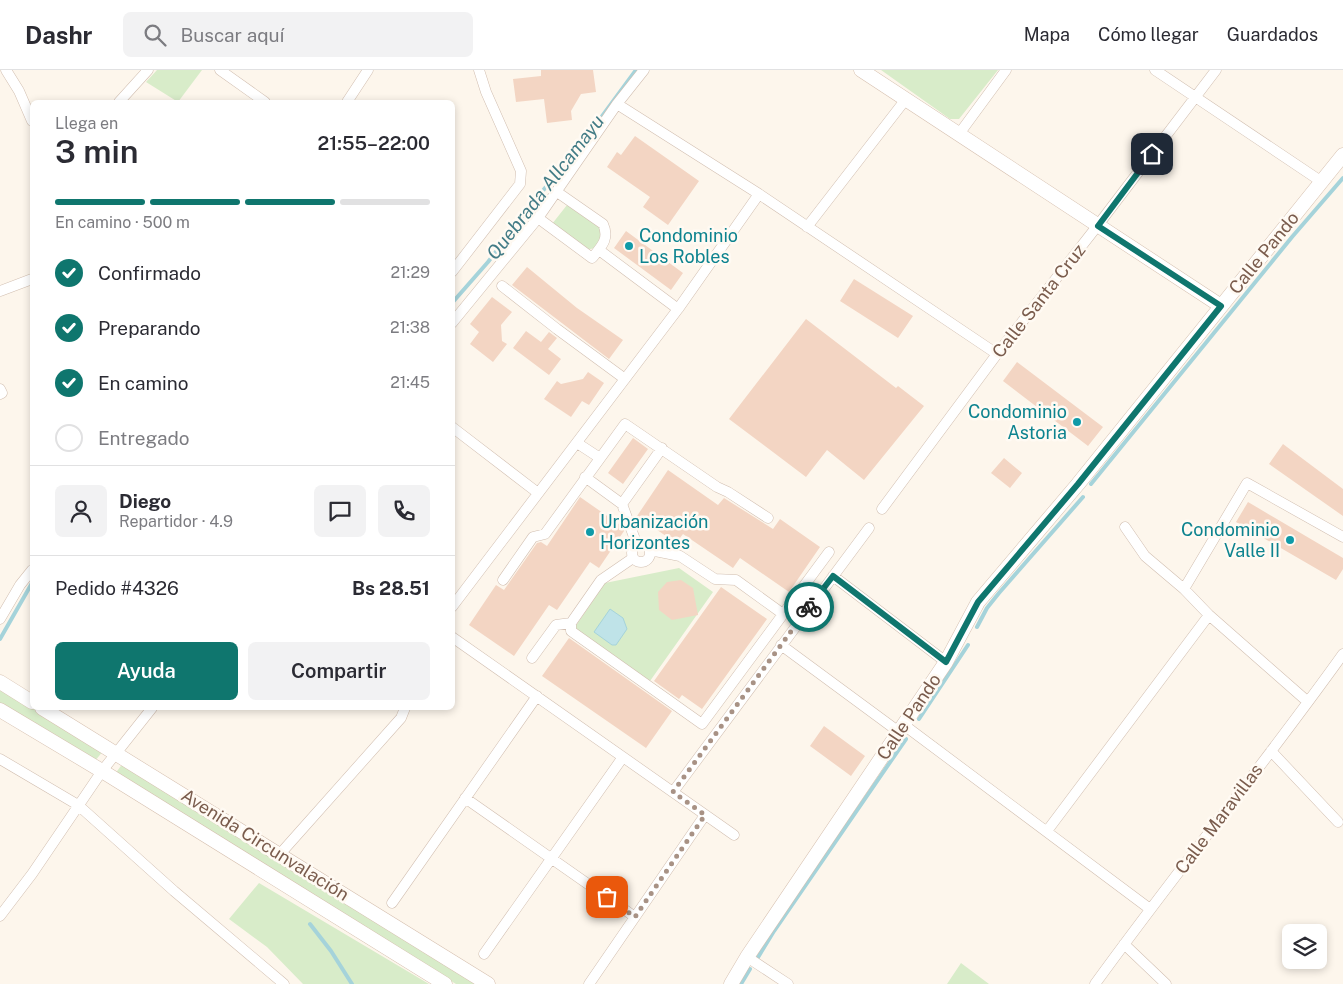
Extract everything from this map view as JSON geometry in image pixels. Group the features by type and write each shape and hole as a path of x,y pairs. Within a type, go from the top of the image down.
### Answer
{"street":[{"path":"6,70 19,91 30,116"},
{"path":"122,100 148,70"},
{"path":"220,70 262,100"},
{"path":"348,100 368,70"},
{"path":"455,268 520,184 521,171 486,92 479,70"},
{"path":"455,319 538,218 644,70"},
{"path":"861,70 1221,306"},
{"path":"959,134 1006,70"},
{"path":"1155,70 1322,182"},
{"name":"Calle Santa Cruz","path":"882,509 997,354 1098,226 1216,70"},
{"path":"807,227 906,99"},
{"path":"618,104 759,194 997,354"},
{"name":"Calle Pando","path":"731,984 747,957 946,662 978,602 1078,484 1343,155"},
{"path":"538,218 592,258 599,250 606,237 606,230 603,224 557,192"},
{"path":"455,603 678,309 759,194"},
{"path":"599,250 678,309"},
{"path":"0,291 30,280"},
{"path":"502,286 625,379"},
{"path":"0,389 2,393 0,394"},
{"path":"503,580 533,537 545,534 624,424 717,487 768,518"},
{"path":"455,429 538,493"},
{"path":"577,443 600,458"},
{"path":"622,504 662,448"},
{"path":"585,477 622,504 637,544"},
{"path":"1184,589 1247,483 1343,537"},
{"path":"1125,527 1144,556 1184,589 1308,702"},
{"path":"673,792 869,528"},
{"path":"637,544 646,545 650,550 680,556 715,579 736,580 783,614"},
{"path":"637,544 632,552 633,558 638,562 644,562 649,559 650,550"},
{"path":"633,558 601,580 571,623 571,631 702,724 829,552"},
{"path":"0,618 30,572"},
{"path":"833,576 946,662"},
{"path":"1047,831 1210,614"},
{"path":"532,658 556,625 571,623"},
{"path":"455,639 734,835"},
{"path":"781,645 1047,831 1150,908"},
{"name":"Calle Maravillas","path":"1095,984 1150,908 1343,654"},
{"path":"0,682 30,701"},
{"path":"392,903 536,696"},
{"name":"Avenida Circunvalación","path":"0,710 102,771 445,984"},
{"name":"Avenida Circunvalación","path":"45,710 488,984"},
{"path":"0,916 32,874 102,771 150,710"},
{"path":"280,854 401,718 405,710"},
{"path":"1271,751 1338,822"},
{"path":"484,954 623,757"},
{"path":"0,759 78,805 174,891 284,984"},
{"path":"465,798 635,917"},
{"path":"589,984 705,815"},
{"path":"1124,944 1166,984"},
{"path":"747,957 788,984"}],"green space":[{"path":"157,70 202,70 180,100 175,100 146,82"},
{"path":"881,70 998,70 959,119 950,119"},
{"path":"567,205 602,229 601,240 595,248 586,250 552,224"},
{"path":"679,568 713,592 650,681 575,630 575,627 605,583"},
{"path":"0,688 30,706 30,710 36,710 103,751 95,761 0,704"},
{"path":"123,763 480,984 456,984 115,774"},
{"path":"259,883 429,984 303,984 267,947 229,919"},
{"path":"961,963 989,984 947,984"}],"water":[{"path":"610,609 623,618 627,629 616,645 612,645 594,632"}],"building":[{"path":"541,70 593,70 596,92 581,94 571,111 572,120 547,123 544,99 516,102 513,79 541,76"},
{"path":"635,136 699,181 668,225 643,207 650,197 607,167 617,152 621,155"},
{"path":"626,231 683,273 671,290 614,248"},
{"path":"527,267 577,308 623,340 609,359 512,285"},
{"path":"854,279 913,316 898,338 840,301"},
{"path":"492,297 512,312 501,325 502,341 507,344 493,362 470,344 479,332 470,324"},
{"path":"806,319 896,388 898,386 924,406 864,480 827,450 806,477 729,419"},
{"path":"526,331 541,342 549,332 557,338 548,349 561,359 549,375 513,348"},
{"path":"1017,362 1103,427 1088,446 1003,381"},
{"path":"588,372 604,383 589,405 582,401 571,417 544,399 557,381 561,384 583,379"},
{"name":"Urbanización Horizontes","path":"633,438 648,449 623,484 608,473"},
{"name":"Condominio Valle II","path":"1283,444 1343,489 1343,516 1269,464"},
{"path":"1004,458 1022,473 1010,488 991,473"},
{"path":"668,470 718,505 724,498 773,529 780,519 820,547 789,592 740,558 733,568 683,534 676,543 637,516"},
{"path":"580,497 623,527 624,531 599,568 590,562 557,610 549,605 514,656 469,625 496,585 504,590 537,543 541,542 547,546"},
{"name":"Condominio Valle II","path":"1248,502 1343,558 1343,569 1336,580 1236,522"},
{"path":"681,580 693,588 698,615 672,620 659,610 658,592 667,582"},
{"path":"721,587 767,619 702,709 682,695 679,699 654,681"},
{"path":"569,638 672,711 646,748 542,676"},
{"path":"824,726 865,756 851,776 810,746"}],"waterway":[{"name":"Quebrada Allcamayu","path":"455,300 488,262 545,188 567,164 636,70"},
{"path":"1091,484 1292,237 1343,178"},
{"path":"977,627 987,608 999,593 1083,497"},
{"name":"Quebrada Allcamayu","path":"0,639 30,586"},
{"path":"919,719 968,645"},
{"path":"757,959 774,931 906,739"},
{"path":"310,924 331,951 352,984"},
{"path":"741,984 750,969"}],"way so far":[{"path":"607,897 635,917 705,815 673,792 809,607"}],"place":[{"name":"Condominio Los Robles","path":"629,246"},
{"name":"Condominio Astoria","path":"1077,422"},
{"name":"Urbanización Horizontes","path":"590,532"},
{"name":"Condominio Valle II","path":"1290,540"}],"route":[{"path":"809,607 833,576 946,662 978,602 1078,484 1221,306 1098,226 1152,154"}]}
